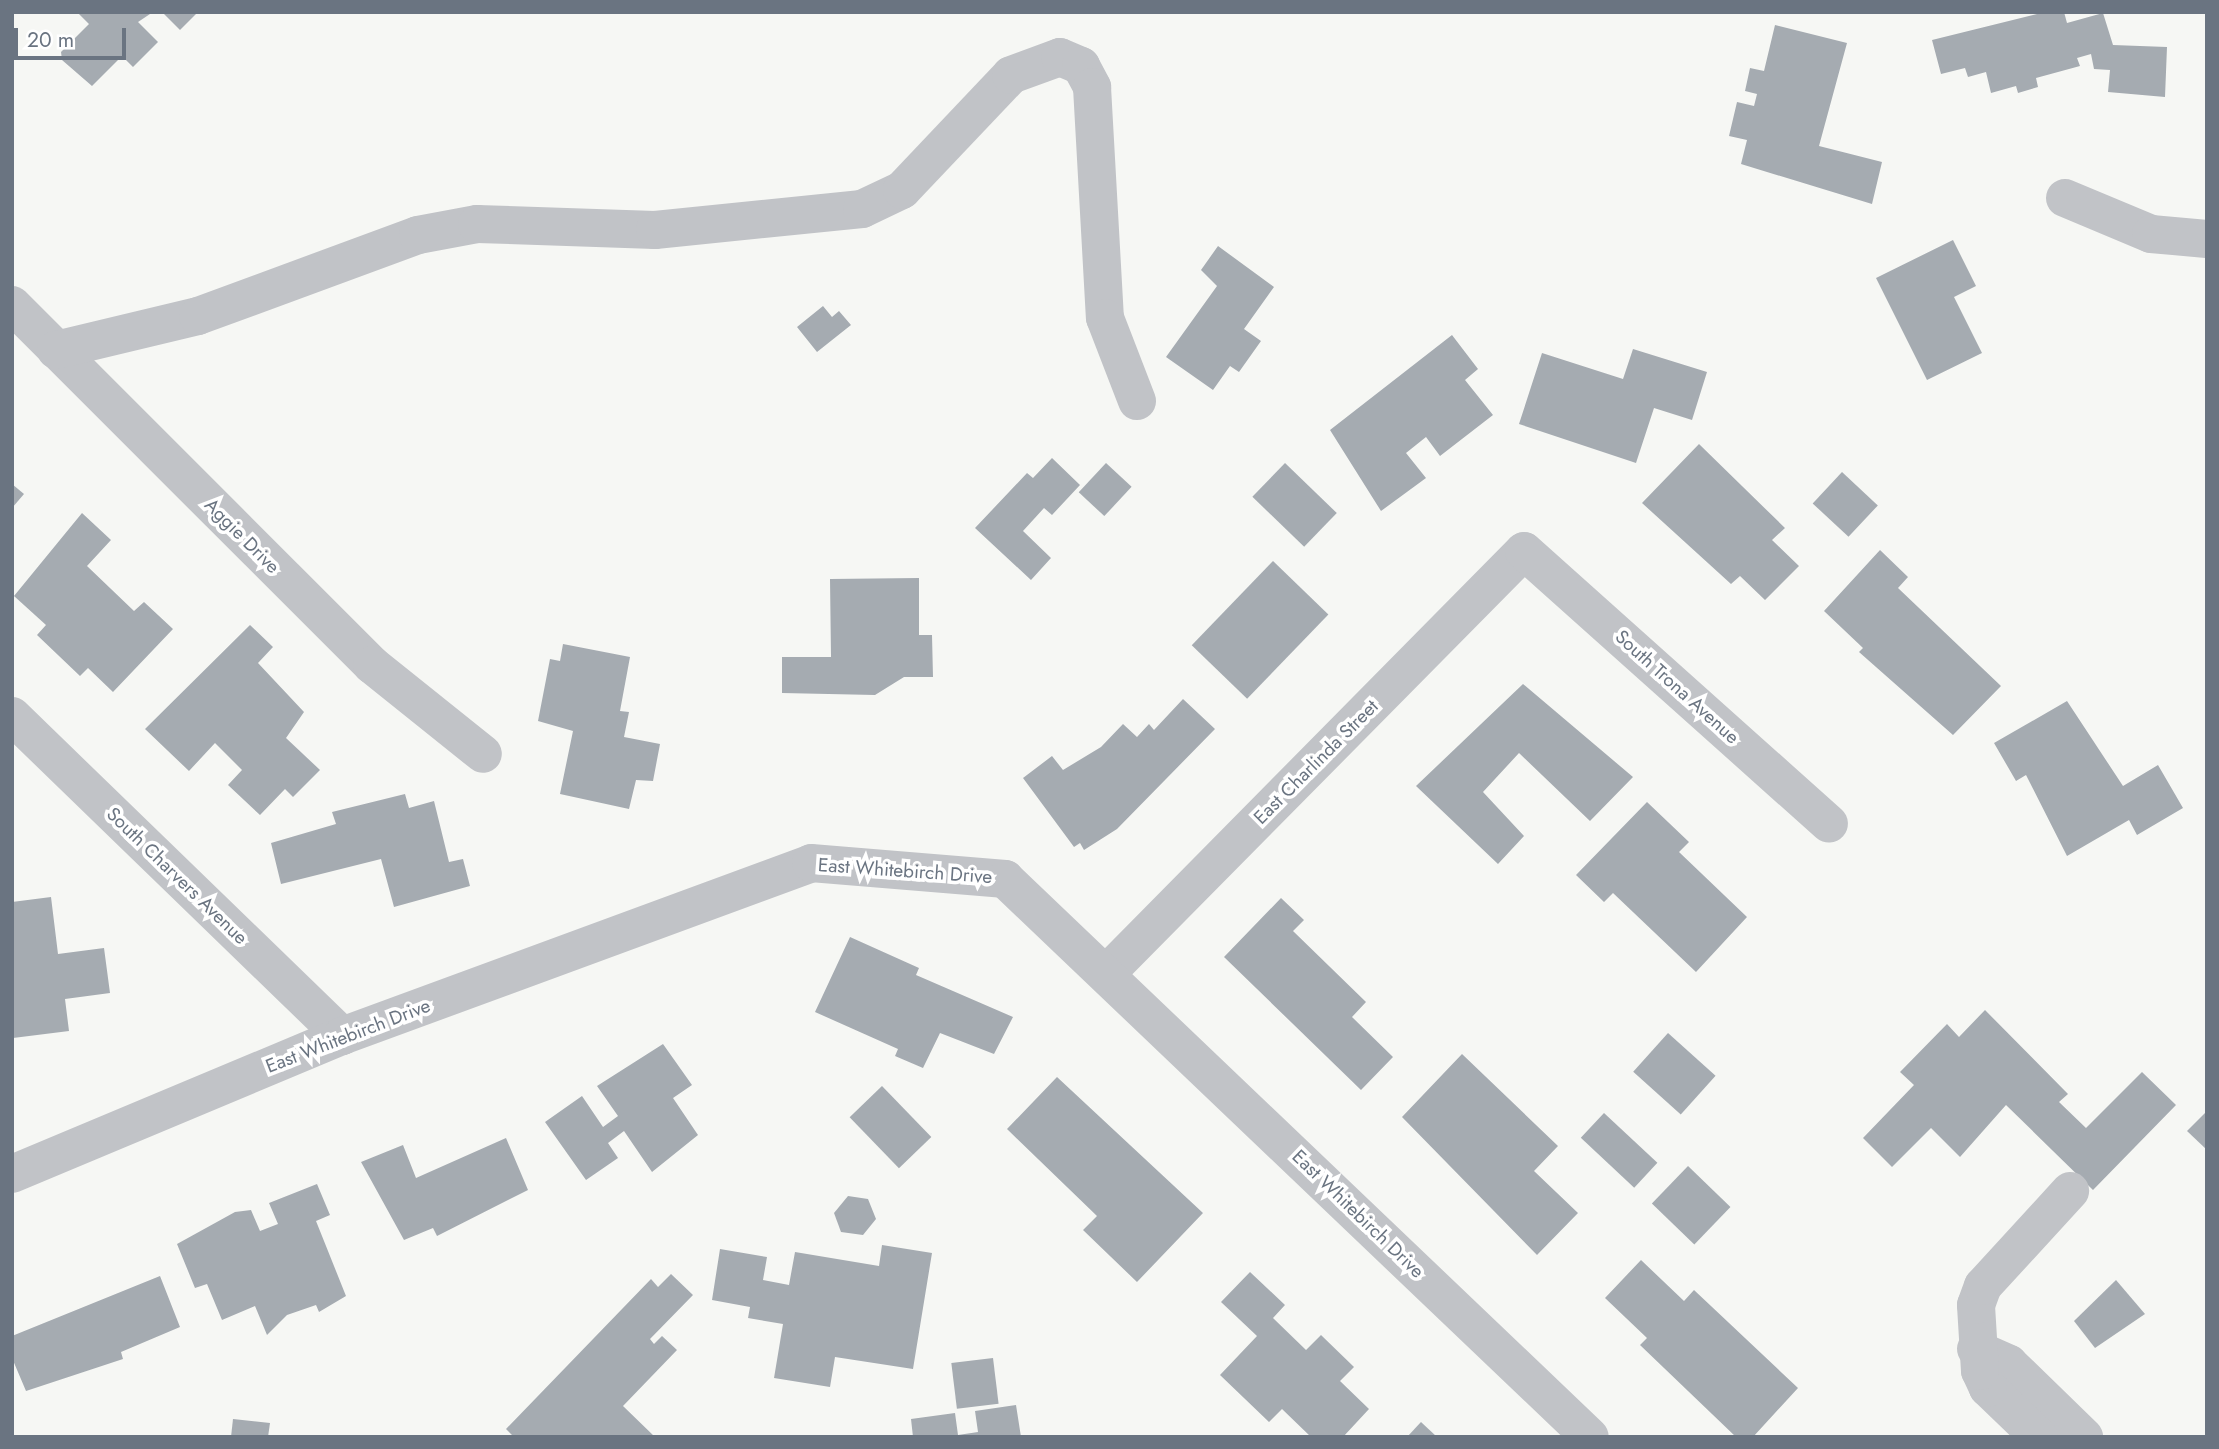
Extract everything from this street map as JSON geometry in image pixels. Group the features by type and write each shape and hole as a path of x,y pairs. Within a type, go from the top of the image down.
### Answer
{"street":[{"path":"56,350 198,316 418,235 477,223 655,230 862,209 902,190 1011,75 1060,57 1081,65 1092,87 1105,318 1138,401"},
{"path":"2065,198 2151,234 2207,239"},
{"name":"Aggie Drive","path":"12,305 372,665 483,754"},
{"name":"South Trona Avenue","path":"1524,551 1829,824"},
{"name":"East Charlinda Street","path":"1107,973 1524,551"},
{"name":"South Charvers Avenue","path":"12,716 342,1036"},
{"name":"East Whitebirch Drive","path":"12,1174 342,1036 811,863 1005,879 1107,973 1590,1437"},
{"path":"2039,1437 1988,1388 1976,1349 1976,1305 1983,1286 2070,1191"},
{"path":"1976,1349 2009,1364 2084,1437"}],"building":[{"path":"77,12 153,12 138,22 158,42 133,67 122,56 92,86 62,60 61,52 89,24"},
{"path":"162,12 198,12 180,30"},
{"path":"2045,12 2064,12 2067,23 2103,13 2113,45 2167,47 2165,97 2108,92 2110,70 2094,69 2091,54 2077,58 2080,66 2036,78 2038,87 2018,93 2016,86 1991,93 1986,72 1968,77 1965,68 1941,74 1932,40"},
{"path":"1775,25 1847,43 1819,146 1882,162 1872,204 1741,164 1747,140 1729,136 1737,102 1754,106 1757,94 1745,91 1750,68 1764,71"},
{"path":"1953,240 1976,286 1954,297 1982,353 1927,380 1876,278"},
{"path":"1218,246 1274,287 1244,329 1261,341 1239,372 1230,366 1213,390 1166,357 1217,286 1201,270"},
{"path":"823,306 832,317 839,311 851,325 817,352 797,327"},
{"path":"1452,335 1478,369 1465,380 1493,415 1440,456 1426,437 1406,453 1426,478 1381,511 1330,430"},
{"path":"1633,349 1707,372 1692,420 1654,408 1636,463 1519,424 1542,353 1623,379"},
{"path":"1699,444 1785,528 1772,540 1799,566 1765,600 1740,576 1731,584 1642,503"},
{"path":"1052,458 1080,485 1052,515 1044,508 1023,531 1051,558 1031,580 975,528 1027,473 1033,478"},
{"path":"1106,463 1132,487 1104,516 1079,492"},
{"path":"1285,463 1337,513 1304,547 1252,497"},
{"path":"1842,472 1878,505 1849,537 1813,503"},
{"path":"12,484 24,494 12,508"},
{"path":"82,513 111,540 87,566 134,611 144,602 173,629 113,692 88,668 80,676 37,635 46,625 14,596"},
{"path":"1880,550 1908,577 1898,588 2001,686 1953,735 1859,652 1863,648 1824,611"},
{"path":"1273,561 1328,614 1247,699 1192,645"},
{"path":"919,578 919,635 932,635 933,677 904,677 875,695 782,693 782,657 831,657 830,579"},
{"path":"250,625 273,647 258,663 304,712 286,738 320,770 293,797 285,789 260,815 228,785 242,770 215,743 189,771 145,729"},
{"path":"563,644 630,657 620,711 629,712 624,737 660,744 653,781 636,780 629,809 560,794 573,731 538,721 550,659 560,661"},
{"path":"1523,684 1633,777 1590,821 1519,753 1483,792 1524,836 1498,864 1416,786"},
{"path":"1183,699 1215,729 1117,829 1084,850 1080,843 1074,847 1023,778 1052,756 1063,770 1101,747 1123,724 1137,737 1149,724 1154,730"},
{"path":"2067,701 2123,786 2158,765 2183,808 2137,835 2129,820 2067,856 2026,775 2016,781 1994,743"},
{"path":"405,794 409,808 434,801 449,862 463,859 470,886 394,907 381,859 281,884 271,843 336,824 332,812"},
{"path":"1647,802 1689,842 1679,852 1747,917 1696,972 1613,893 1604,902 1576,875"},
{"path":"51,897 58,954 104,948 110,993 65,999 69,1031 13,1038 12,902"},
{"path":"1281,898 1304,920 1293,931 1366,1002 1352,1017 1393,1057 1361,1090 1224,957"},
{"path":"850,937 919,968 916,975 1013,1017 994,1054 940,1033 923,1068 895,1056 898,1049 815,1012"},
{"path":"1985,1010 2068,1094 2059,1102 2086,1128 2142,1072 2176,1105 2093,1190 2006,1105 1960,1157 1931,1128 1892,1167 1863,1138 1914,1085 1900,1072 1947,1024 1959,1037"},
{"path":"1668,1033 1716,1076 1681,1114 1633,1072"},
{"path":"663,1044 692,1085 673,1098 698,1135 652,1172 624,1131 608,1143 618,1158 586,1180 545,1122 582,1096 603,1127 618,1116 597,1086"},
{"path":"1462,1054 1558,1146 1534,1171 1578,1213 1537,1255 1402,1117"},
{"path":"1057,1077 1203,1213 1137,1282 1083,1230 1097,1216 1007,1129"},
{"path":"882,1086 931,1137 899,1168 850,1117"},
{"path":"2207,1111 2207,1150 2187,1131"},
{"path":"1604,1113 1657,1163 1634,1188 1581,1138"},
{"path":"506,1138 528,1190 437,1236 433,1228 404,1240 361,1162 403,1145 416,1178"},
{"path":"1688,1166 1730,1207 1694,1244 1652,1203"},
{"path":"317,1184 330,1215 316,1221 346,1296 319,1312 316,1305 287,1315 267,1335 255,1306 222,1320 207,1284 195,1288 177,1244 235,1212 251,1210 260,1231 278,1224 269,1203"},
{"path":"848,1196 868,1199 876,1219 863,1235 841,1232 834,1213"},
{"path":"882,1245 932,1253 913,1369 835,1357 830,1387 774,1378 783,1324 748,1318 750,1307 712,1300 720,1249 767,1257 763,1280 789,1285 795,1252 879,1266"},
{"path":"1641,1260 1684,1301 1694,1290 1798,1388 1753,1437 1736,1437 1640,1345 1647,1338 1605,1298"},
{"path":"1250,1272 1285,1305 1273,1318 1306,1350 1321,1335 1354,1367 1340,1381 1369,1409 1343,1437 1311,1437 1282,1409 1269,1422 1220,1375 1257,1336 1221,1302"},
{"path":"671,1274 693,1295 650,1339 654,1344 662,1336 677,1350 623,1406 655,1437 514,1437 506,1429 651,1279 658,1287"},
{"path":"160,1276 180,1327 121,1352 123,1359 26,1391 12,1358 12,1336"},
{"path":"2116,1280 2145,1314 2095,1348 2074,1321"},
{"path":"993,1358 999,1404 957,1409 951,1363"},
{"path":"1016,1405 1021,1437 913,1437 911,1419 955,1413 958,1435 978,1432 975,1411"},
{"path":"233,1419 270,1423 268,1437 231,1437"},
{"path":"1421,1422 1437,1437 1407,1437"}]}
